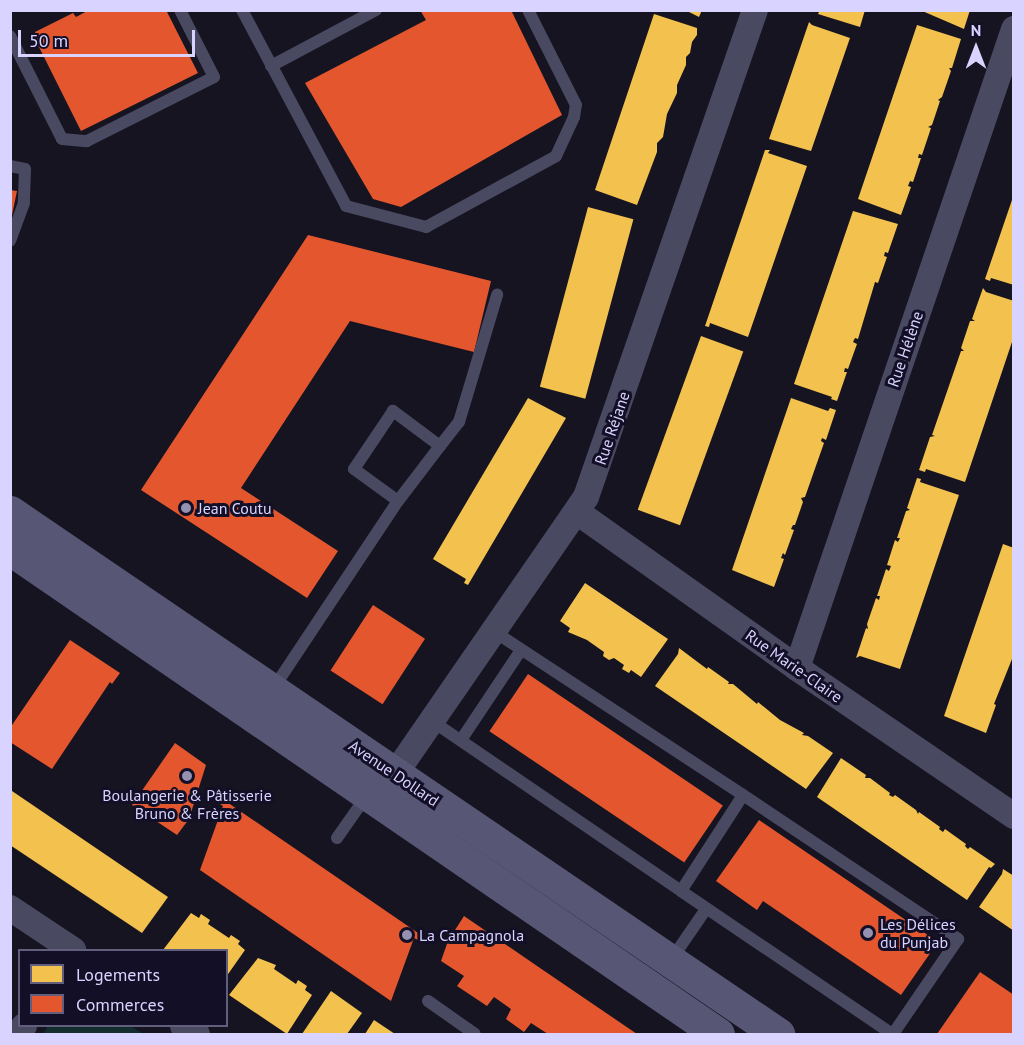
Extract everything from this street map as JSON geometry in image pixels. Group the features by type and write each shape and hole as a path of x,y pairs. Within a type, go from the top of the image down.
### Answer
{"main road":[{"name":"Avenue Dollard","path":"10,512 670,961 768,1032"},
{"name":"Avenue Dollard","path":"10,549 718,1035"}],"street":[{"name":"Rue Réjane","path":"377,800 577,512 594,480 755,10"},
{"name":"Rue Hélène","path":"797,668 1014,29"},
{"name":"Rue Marie-Claire","path":"577,512 797,668 1012,811"},
{"path":"10,908 69,949"}],"lane":[{"path":"10,36 62,139 87,141 213,77 180,10"},
{"path":"242,10 346,206 426,227 556,156 561,146 576,112 576,105 528,10"},
{"path":"271,66 376,10"},
{"path":"10,166 25,169 24,203 10,241"},
{"path":"273,690 398,501 459,422 497,295"},
{"path":"398,501 354,469 393,411 440,446"},
{"path":"432,721 893,1035 958,939 493,631"},
{"path":"461,741 520,650"},
{"path":"681,891 743,795"},
{"path":"337,838 359,807 377,800"},
{"path":"670,961 706,909"},
{"path":"428,1000 475,1035"}],"green space":[{"path":"47,1027 132,1027 144,1034 43,1034"}],"building: Logements":[{"path":"685,10 702,10 699,17"},
{"path":"820,10 865,10 860,27 818,14"},
{"path":"920,10 970,10 964,29"},
{"path":"654,14 697,28 697,35 686,57 686,65 677,85 677,93 667,114 663,137 657,143 657,152 637,205 595,190"},
{"path":"809,22 850,38 811,151 769,139"},
{"path":"917,25 961,39 952,68 949,68 951,71 942,97 938,100 940,101 932,125 928,127 931,128 922,155 919,154 918,158 921,158 913,182 910,181 908,186 911,187 901,215 858,199"},
{"path":"765,150 807,166 748,337 710,323 709,327 705,326"},
{"path":"1013,197 1014,285 991,278 990,281 985,279"},
{"path":"588,207 633,219 585,399 540,387"},
{"path":"853,211 898,224 888,253 885,252 884,256 887,257 878,283 875,282 858,339 855,338 853,342 857,344 848,369 845,368 844,372 847,372 837,401 831,399 832,397 794,384"},
{"path":"983,288 986,292 1014,301 1014,336 965,482 926,469 925,472 919,470 930,437 935,436 932,435 961,351 964,351 961,348 970,321 975,321 972,319"},
{"path":"701,336 743,351 680,525 638,510"},
{"path":"528,398 566,418 468,585 464,583 466,579 433,559"},
{"path":"791,398 828,411 830,408 836,410 826,440 822,438 821,441 824,443 805,497 801,498 803,502 795,525 791,529 794,530 785,555 783,553 781,558 784,559 774,587 732,570"},
{"path":"917,478 921,479 920,482 959,495 900,669 860,656 856,658 866,628 868,629 867,624 876,598 879,600 880,596 877,596 886,569 889,571 891,566 887,565 895,540 898,542 900,538 897,538 906,511 910,510 907,508"},
{"path":"1003,544 1014,548 1014,654 994,704 996,705 986,733 944,716"},
{"path":"585,583 668,639 641,677 631,670 629,673 622,669 624,665 614,658 609,660 603,656 604,652 587,640 568,632 570,628 560,621"},
{"path":"679,648 729,682 728,684 733,684 780,720 804,733 802,735 808,736 833,753 806,789 655,686 678,654"},
{"path":"841,758 866,775 865,778 870,778 890,793 889,795 893,797 895,795 916,810 918,814 919,812 940,827 939,829 943,832 945,829 966,844 968,849 970,847 995,864 989,867 967,900 817,797"},
{"path":"12,791 168,897 142,933 10,845"},
{"path":"1003,869 1014,876 1014,931 979,907 1002,874"},
{"path":"191,913 199,918 201,914 210,920 208,924 229,938 231,935 240,941 238,944 245,950 228,974 228,949 164,949"},
{"path":"258,958 276,965 274,969 296,984 298,980 307,986 305,990 312,995 287,1034 229,995"},
{"path":"331,991 362,1013 347,1034 302,1034"},
{"path":"374,1020 395,1034 365,1034"}],"building: Commerces":[{"path":"89,10 166,10 198,73 81,131 34,37 37,36 35,32 73,13 76,17"},
{"path":"420,10 511,10 562,115 401,207 373,199 305,83 426,20"},
{"path":"10,190 17,191 12,215 10,215"},
{"path":"308,235 491,281 474,352 350,321 241,488 338,551 307,598 141,490"},
{"path":"373,605 425,639 383,704 331,670"},
{"path":"70,640 120,673 112,684 110,682 52,769 10,742 10,728"},
{"path":"528,674 723,805 684,863 489,731"},
{"path":"175,743 206,765 189,819 177,835 132,805"},
{"path":"221,798 421,935 418,940 414,938 391,1001 200,870 223,806 217,802"},
{"path":"759,820 938,942 901,995 763,901 757,910 716,881"},
{"path":"464,916 637,1034 548,1034 531,1023 524,1032 506,1019 511,1009 494,997 487,1006 457,986 464,976 441,961 448,941"},
{"path":"980,972 1014,995 1014,1034 937,1034"}],"place":[{"name":"Jean Coutu","path":"186,508"},
{"name":"Boulangerie & Pâtisserie Bruno & Frères","path":"187,776"},
{"name":"Les Délices du Punjab","path":"868,933"},
{"name":"La Campagnola","path":"407,935"}]}
